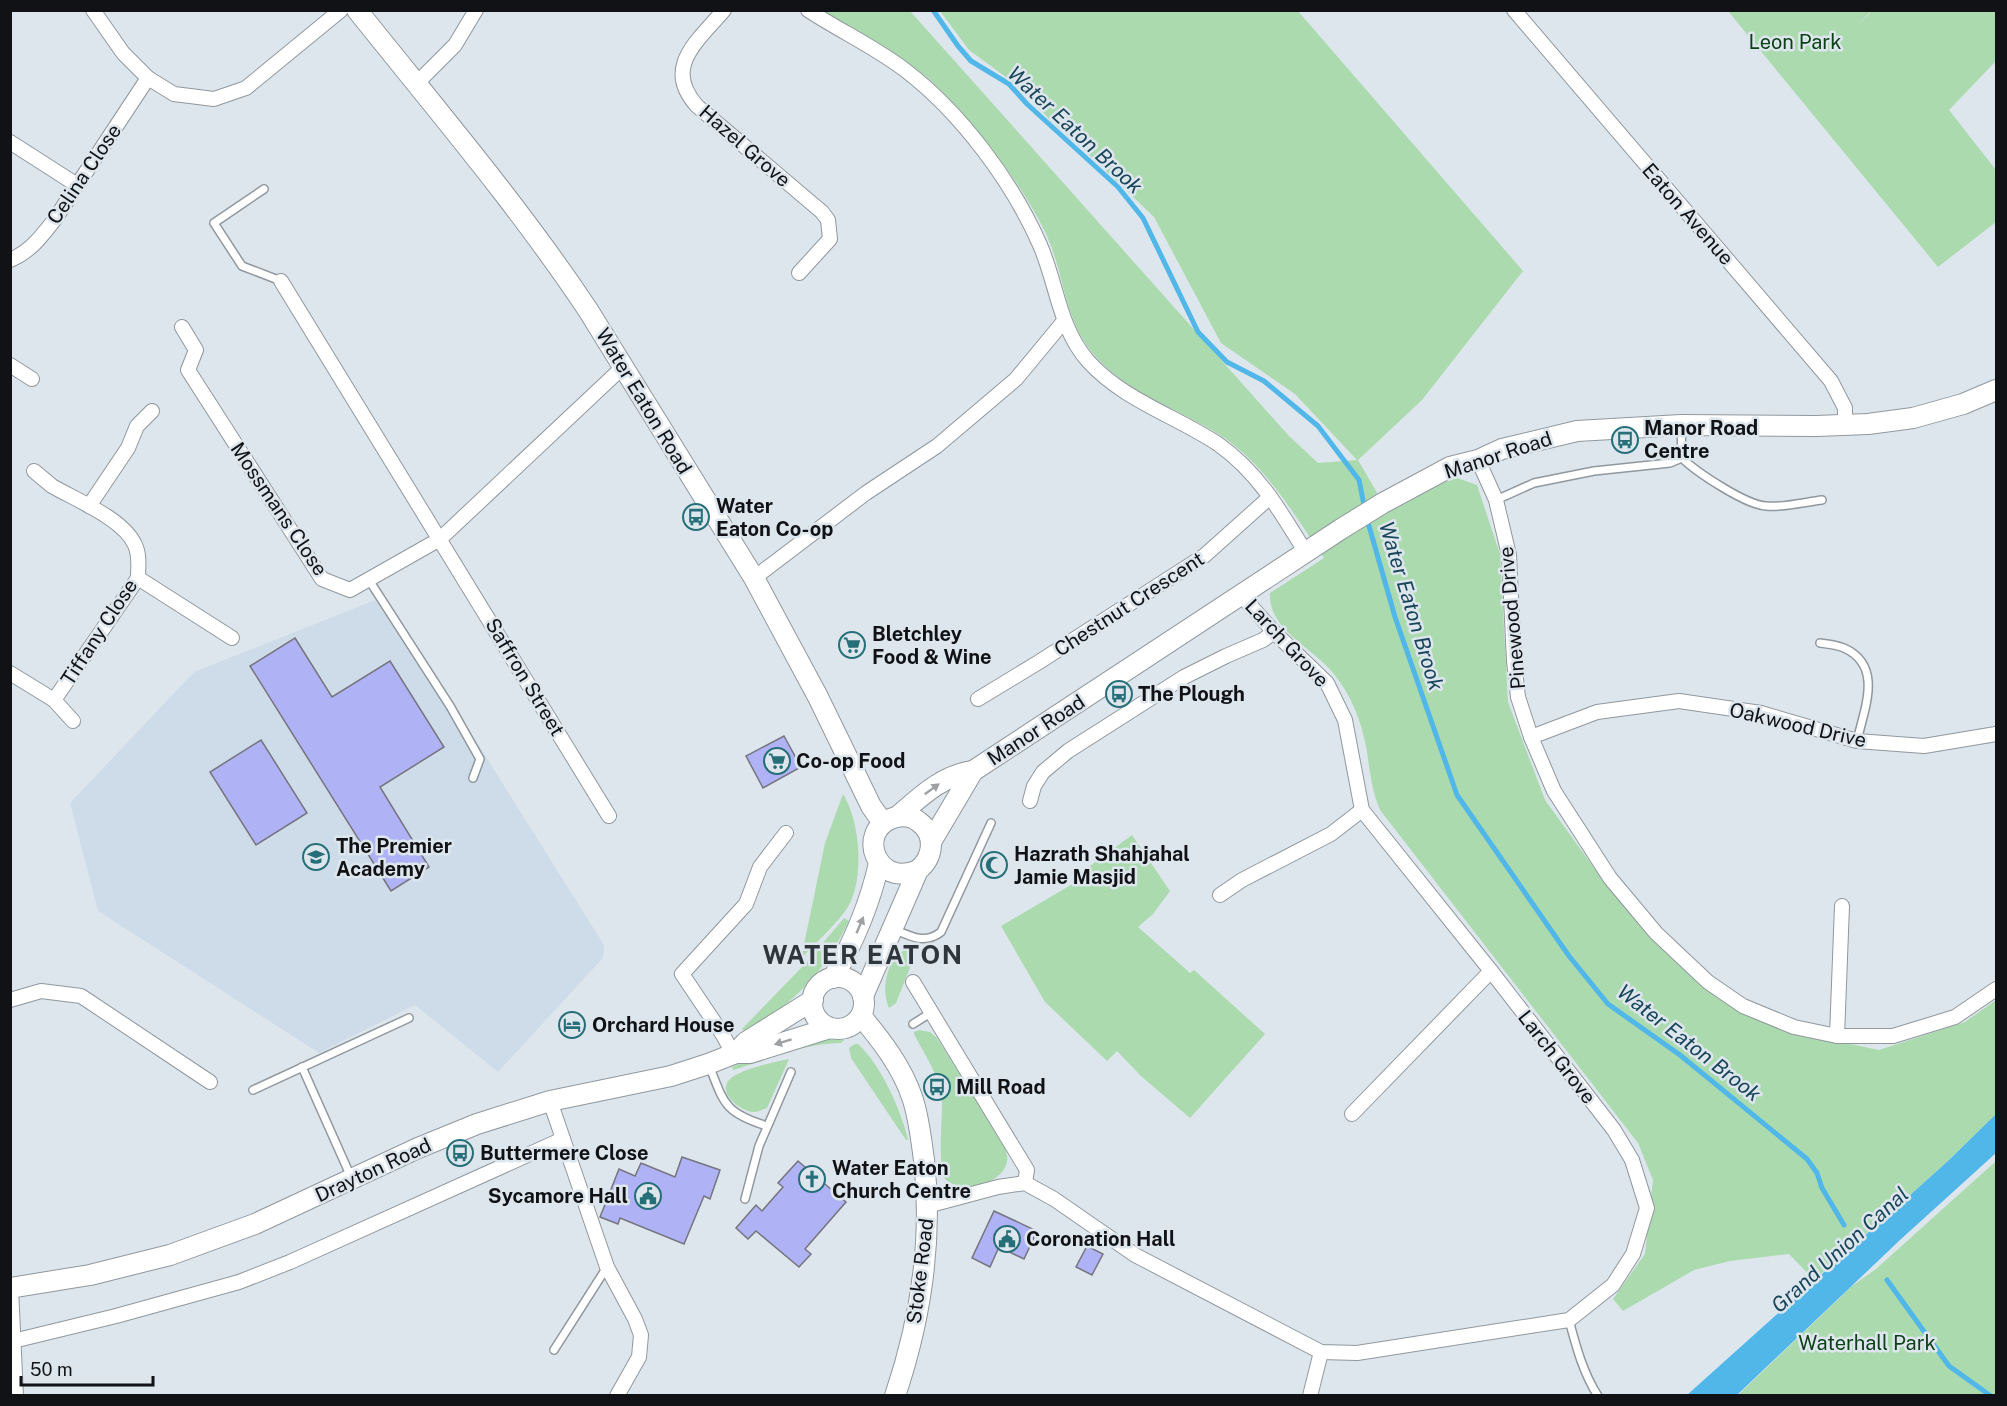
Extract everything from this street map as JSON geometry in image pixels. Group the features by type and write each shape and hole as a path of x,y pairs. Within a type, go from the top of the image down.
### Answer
{"street":[{"path":"93,10 123,53 148,78 174,94 214,99 246,88 340,10"},
{"name":"Water Eaton Road","path":"357,10 574,289 753,578 818,697 871,806 890,820"},
{"path":"416,84 454,45 476,10"},
{"name":"Hazel Grove","path":"724,10 686,54 682,75 683,83 686,92 697,106 822,212 828,220 830,239 799,273"},
{"path":"808,10 905,70 936,97 970,134 1011,191 1040,244 1064,321 1078,348 1103,375 1133,397 1219,445 1250,472 1270,496 1306,553"},
{"name":"Eaton Avenue","path":"1514,10 1831,381 1845,408 1845,426"},
{"name":"Celina Close","path":"10,260 21,255 40,240 148,78"},
{"path":"10,141 77,185"},
{"name":"Saffron Street","path":"281,281 609,816"},
{"path":"753,578 866,493 937,446 1016,379 1064,321"},
{"name":"Mossmans Close","path":"182,327 196,350 188,370 322,579 350,590 440,539"},
{"path":"10,365 32,379"},
{"path":"440,539 623,367"},
{"name":"Manor Road","path":"890,820 939,783 952,776 973,771 1383,503 1450,467 1478,460 1502,449 1577,431 1680,425 1845,426 1913,418 1963,404 1996,390"},
{"path":"89,506 128,448 137,426 152,411"},
{"name":"Pinewood Drive","path":"1478,460 1496,500 1509,555 1518,697 1531,737 1560,801 1610,878 1656,933 1708,982 1743,1006 1794,1027 1837,1036 1893,1036 1955,1017 1996,989"},
{"name":"Tiffany Close","path":"34,471 50,484 125,529 136,545 139,560 138,578 54,700"},
{"name":"Chestnut Crescent","path":"978,699 1204,556 1270,496"},
{"path":"138,578 232,638"},
{"name":"Larch Grove","path":"1241,595 1274,632 1327,683 1345,720 1362,810 1614,1130 1632,1160 1647,1208 1633,1254 1613,1285 1569,1320 1357,1353 1321,1352"},
{"path":"1030,801 1034,786 1043,772 1068,751 1184,677 1263,640 1274,632"},
{"name":"Tiffany Close","path":"10,673 54,700 73,721"},
{"name":"Oakwood Drive","path":"1531,737 1597,712 1679,701 1761,713 1857,741 1924,746 1996,734"},
{"name":"Manor Road","path":"931,842 973,771"},
{"path":"1220,895 1242,880 1332,834 1362,810"},
{"path":"862,1006 860,989 848,979 833,978 818,986 813,1000 816,1015 830,1028 844,1029 857,1022 918,870 930,854 931,842 927,830 921,823 906,816 890,820 877,831 873,840 879,863 898,874 918,870"},
{"path":"734,1053 682,974 746,904 760,867 786,832"},
{"path":"833,978 862,920 879,863"},
{"path":"1837,1036 1842,906"},
{"path":"1352,1114 1491,971"},
{"path":"914,982 1028,1170 1025,1183"},
{"path":"10,1000 41,991 81,996 210,1082"},
{"name":"Drayton Road","path":"11,1288 90,1275 170,1255 255,1224 450,1134 508,1113 550,1101 671,1076 708,1064 734,1053 746,1042 813,1000"},
{"name":"Stoke Road","path":"862,1006 912,1096 923,1152 927,1239 921,1292 911,1342 895,1395"},
{"name":"Drayton Road","path":"734,1053 750,1053 830,1028"},
{"path":"550,1101 608,1267 639,1327 642,1342 639,1358 617,1395"},
{"path":"13,1341 116,1316 239,1282 301,1257 562,1139"},
{"path":"927,1206 998,1187 1025,1183 1054,1199 1135,1255 1321,1352 1310,1395"},
{"path":"11,1288 14,1386"}],"lane":[{"path":"264,189 214,223 242,266 281,281"},
{"path":"1680,425 1682,458 1691,467 1751,502 1766,506 1822,500"},
{"path":"1496,500 1534,483 1594,471 1670,463 1682,458"},
{"path":"369,579 450,706 480,759 473,778"},
{"path":"1820,643 1842,647 1855,655 1865,667 1869,692 1857,741"},
{"path":"893,929 919,940 935,937 942,932 991,823"},
{"path":"913,1024 932,1012"},
{"path":"253,1090 409,1018"},
{"path":"708,1064 720,1094 732,1111 746,1120 767,1126"},
{"path":"302,1067 352,1180"},
{"path":"745,1199 759,1146 791,1072"},
{"path":"554,1350 608,1267"},
{"path":"1569,1320 1575,1345 1590,1384 1598,1395"}],"shaded area":[{"name":"The Premier Academy","path":"385,596 604,945 603,958 498,1072 415,1005 319,1053 98,911 70,803 194,672"}],"green space":[{"path":"823,11 910,11 1289,436 1318,463 1357,460 1295,394 1221,343 1154,217 1050,120 1018,86 969,50 940,11 1298,11 1523,271 1422,400 1358,460 1383,503 1457,478 1477,485 1500,554 1508,702 1545,800 1597,872 1653,940 1725,1002 1797,1033 1879,1050 1965,1022 1996,1000 1996,1114 1948,1161 1814,1280 1789,1254 1730,1261 1694,1270 1623,1311 1613,1299 1645,1254 1653,1180 1638,1143 1380,810 1373,789 1362,730 1351,700 1333,673 1293,637 1276,617 1271,606 1270,593 1324,558 1280,494 1241,451 1210,429 1125,382 1096,357 1077,329 1053,251 1037,216 1011,174 979,132 946,95 905,61"},
{"name":"Leon Park","path":"1728,11 1871,11 1856,27 1872,11 1996,11 1996,61 1949,110 1996,170 1996,222 1938,267"},
{"path":"843,794 849,805 857,834 857,881 848,907 801,959 825,843"},
{"path":"1132,835 1170,891 1153,914 1138,927 1190,973 1194,970 1265,1034 1190,1118 1141,1076 1117,1051 1107,1061 1045,1002 1001,926 1081,879 1079,874"},
{"path":"844,918 849,921 818,972 794,997 745,1032 742,1029 805,964"},
{"path":"914,948 915,955 896,1003 889,1008 885,991 888,973 896,957"},
{"path":"919,1030 930,1032 937,1038 1005,1147 1007,1160 1004,1170 989,1182 960,1186 944,1178 941,1150 941,1094 932,1067 914,1034"},
{"path":"833,1035 844,1040 841,1043 800,1049 733,1070 732,1067 761,1053"},
{"path":"858,1044 866,1053 882,1076 895,1102 908,1140 851,1058 849,1048"},
{"path":"789,1059 767,1108 757,1112 748,1111 738,1106 730,1098 726,1088 727,1083 737,1074"},
{"name":"Waterhall Park","path":"1996,1161 1996,1395 1737,1396 1852,1286 1876,1269"}],"water":[{"path":"1996,1114 1996,1153 1900,1240 1737,1395 1687,1395 1948,1161"}],"building":[{"path":"295,638 332,697 390,661 444,747 380,787 429,867 391,891 250,666"},
{"path":"784,736 801,767 763,788 746,756"},
{"path":"261,740 307,813 256,845 210,772"},
{"name":"Sycamore Hall","path":"682,1157 720,1170 710,1199 704,1196 684,1244 620,1218 618,1224 600,1217 619,1169 635,1176 641,1163 675,1177"},
{"path":"798,1161 846,1202 805,1249 811,1254 799,1267 756,1231 748,1239 736,1228 756,1205 762,1211 783,1187 778,1183"},
{"name":"Coronation Hall","path":"994,1211 1037,1231 1024,1259 999,1247 990,1267 972,1258"},
{"path":"1087,1246 1103,1254 1092,1275 1076,1267"}],"waterway":[{"name":"Water Eaton Brook","path":"933,10 971,61 1009,84 1027,104 1118,187 1143,218 1198,332 1227,362 1264,381 1318,426 1359,480 1365,510"},
{"name":"Water Eaton Brook","path":"1367,519 1395,617 1457,795 1569,956 1608,1004 1680,1055 1807,1159 1817,1173 1822,1188 1844,1225"},
{"name":"Water Eaton Brook","path":"1887,1280 1949,1366 1991,1396"}],"place":[{"name":"Manor Road Centre","path":"1625,440"},
{"name":"Water Eaton Co-op","path":"696,517"},
{"name":"Bletchley Food & Wine","path":"852,645"},
{"name":"The Plough","path":"1119,694"},
{"name":"Co-op Food","path":"777,761"},
{"name":"The Premier Academy","path":"316,857"},
{"name":"Hazrath Shahjahal Jamie Masjid","path":"994,865"},
{"name":"Orchard House","path":"572,1025"},
{"name":"Mill Road","path":"937,1087"},
{"name":"Buttermere Close","path":"460,1153"},
{"name":"Water Eaton Church Centre","path":"812,1179"},
{"name":"Sycamore Hall","path":"648,1196"},
{"name":"Coronation Hall","path":"1007,1239"}],"district":[{"name":"WATER EATON","path":"863,955"}],"water label":[{"name":"Grand Union Canal","path":"1840,1250"}]}
